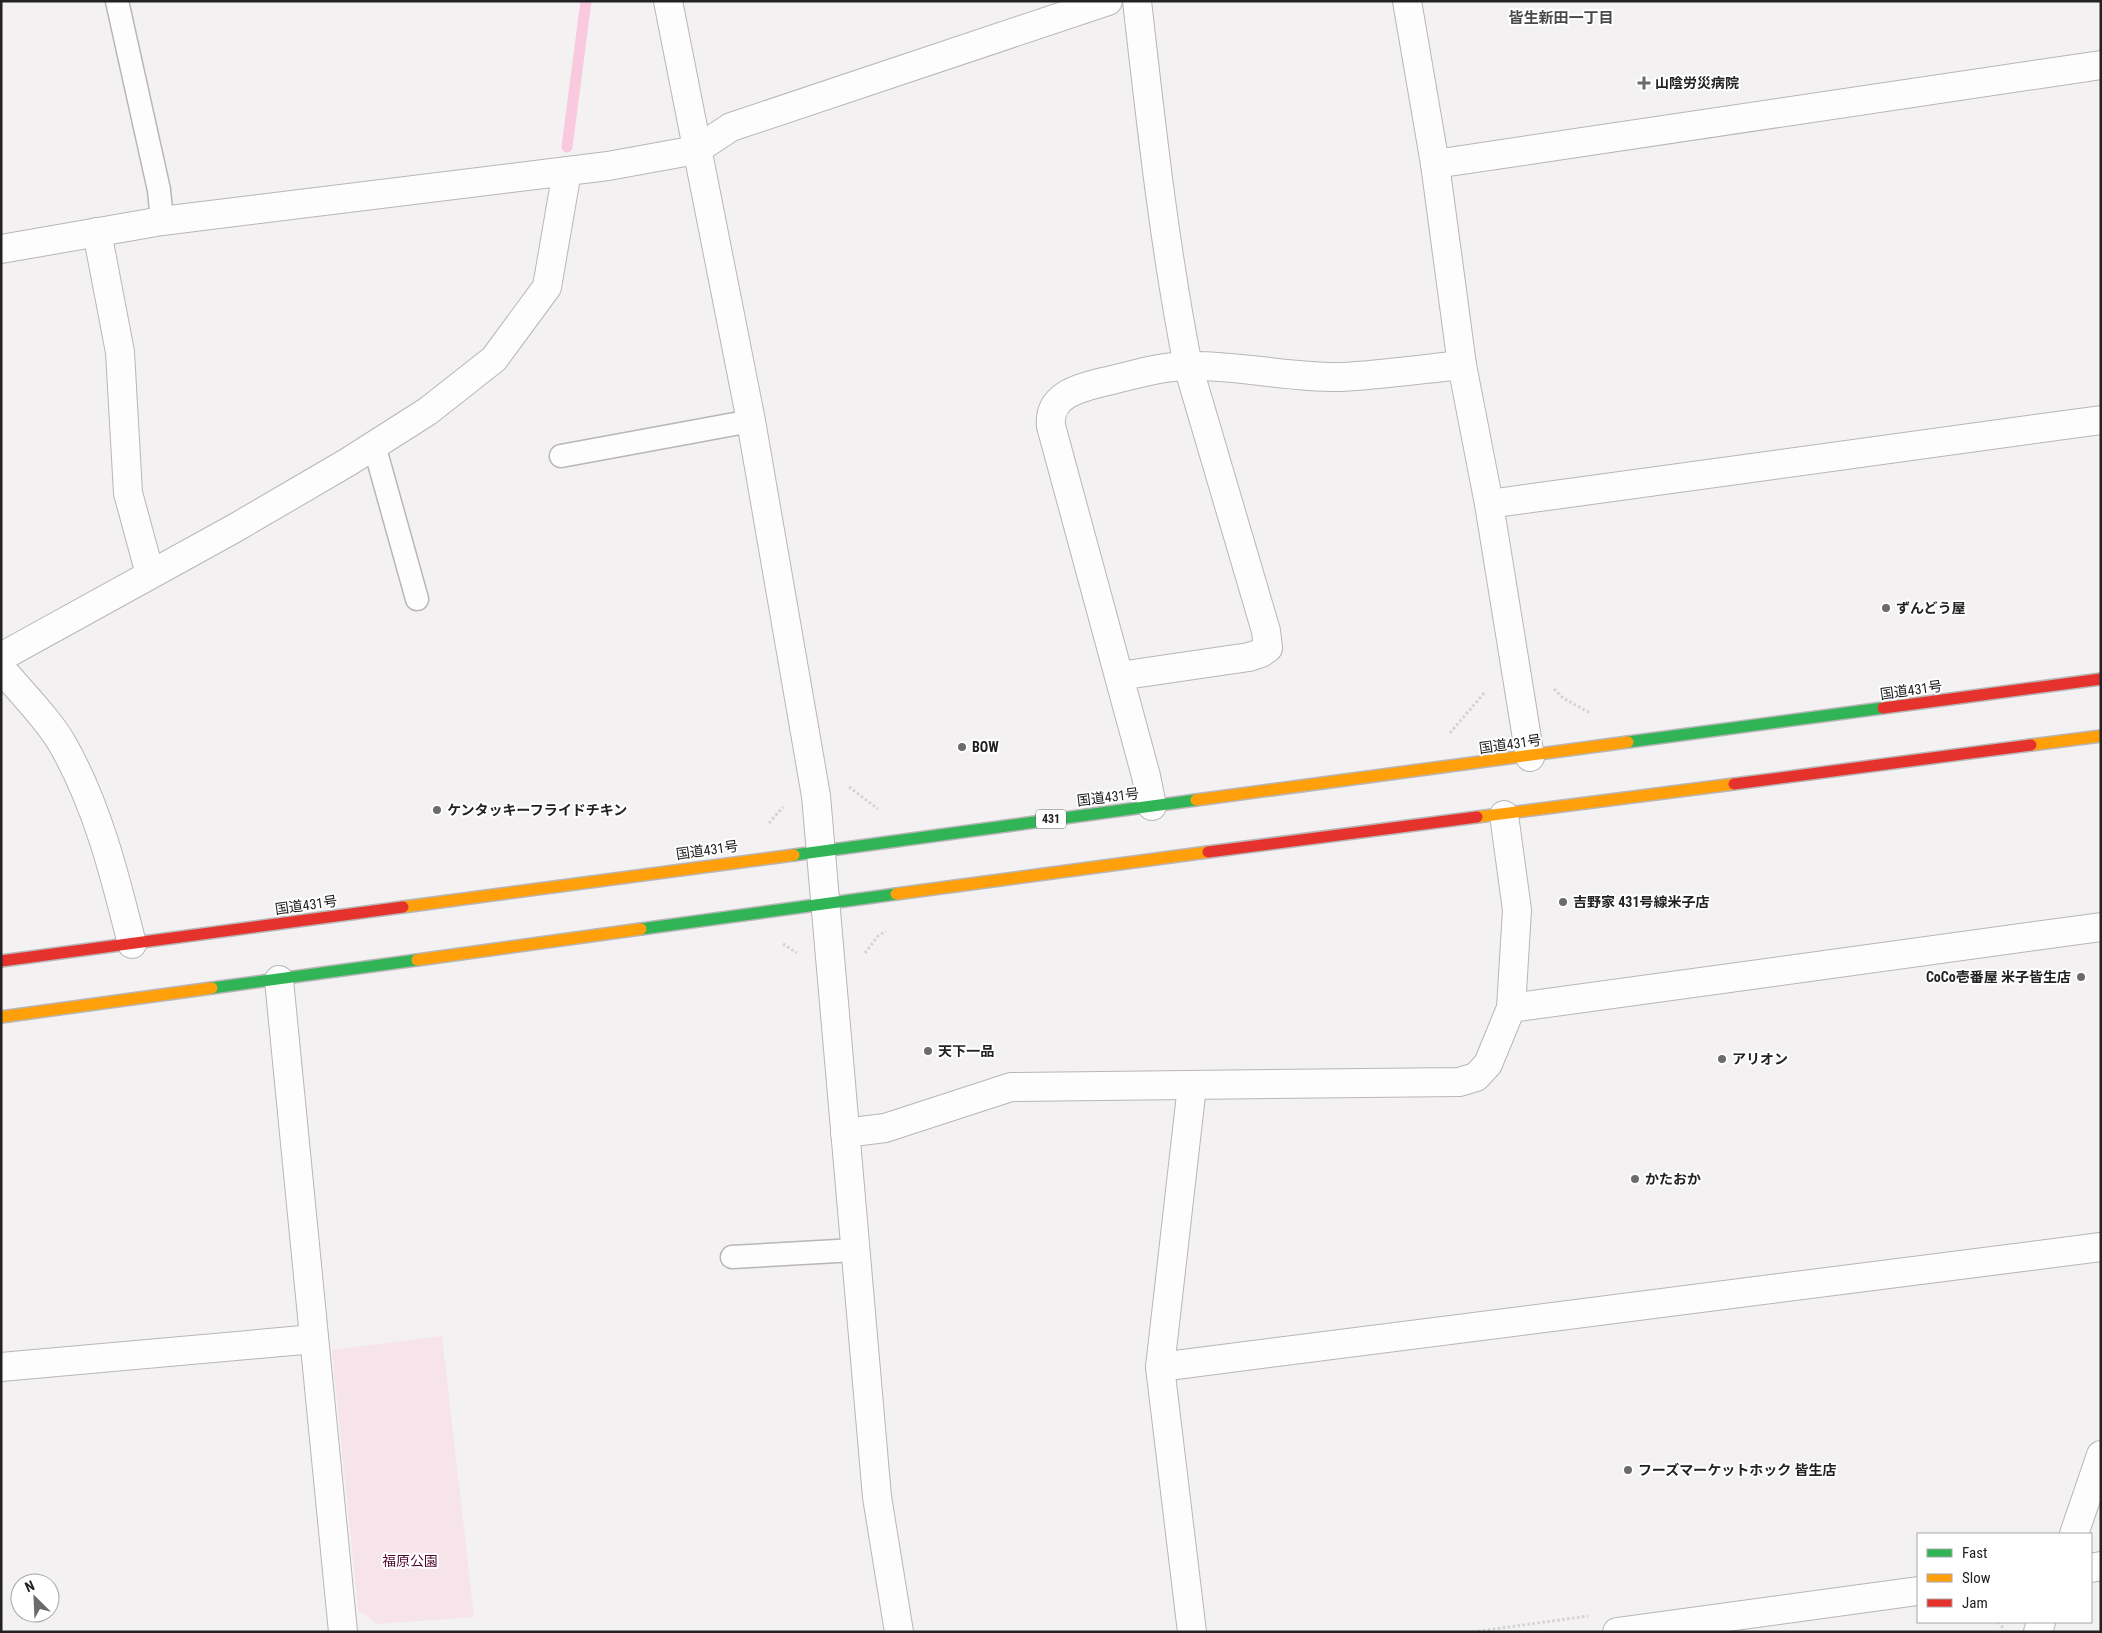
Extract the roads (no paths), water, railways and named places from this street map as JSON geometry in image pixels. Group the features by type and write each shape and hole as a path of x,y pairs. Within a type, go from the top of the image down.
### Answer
{"highway":[{"name":"国道431号","path":"1,961 2101,679"},
{"path":"1,1017 1162,858 2101,736"}],"street":[{"path":"668,1 751,421 811,763 877,1497 898,1632"},
{"path":"1,249 162,222 567,171 696,150 732,127 1108,1"},
{"path":"1119,676 1248,657 1261,653 1268,648 1266,631 1188,366 1160,194 1137,1"},
{"path":"1407,1 1435,164 1462,365 1489,504 1530,757"},
{"path":"1435,164 2101,64"},
{"path":"1,657 235,528 374,445 428,411 494,359 548,287 567,171"},
{"path":"96,232 120,352 128,493 150,574"},
{"path":"1152,806 1146,776 1051,426 1050,415 1062,397 1082,387 1159,369 1188,366 1340,377 1462,365"},
{"path":"1489,504 2101,420"},
{"path":"1,668 62,744 83,786 112,865 132,944"},
{"path":"845,1133 885,1128 1011,1087 1459,1082 1476,1077 1488,1064 1512,1008 1517,910 1504,815"},
{"path":"1512,1008 2101,927"},
{"path":"279,980 343,1632"},
{"path":"1192,1086 1160,1367 1192,1632"},
{"path":"1160,1367 2101,1247"},
{"path":"1,1367 314,1339"},
{"path":"2074,1533 2101,1455"},
{"path":"1617,1632 1917,1591"}],"lane":[{"path":"117,1 159,190 162,222"},
{"path":"561,456 751,421"},
{"path":"374,445 417,599"},
{"path":"732,1257 855,1250"}],"waterway":[{"path":"567,147 586,1"}],"place":[{"name":"山陰労災病院","path":"1644,83"},
{"name":"ずんどう屋","path":"1886,608"},
{"name":"BOW","path":"962,747"},
{"name":"ケンタッキーフライドチキン","path":"437,810"},
{"name":"吉野家 431号線米子店","path":"1563,902"},
{"name":"CoCo壱番屋 米子皆生店","path":"2081,977"},
{"name":"天下一品","path":"928,1051"},
{"name":"アリオン","path":"1722,1059"},
{"name":"かたおか","path":"1635,1179"},
{"name":"フーズマーケットホック 皆生店","path":"1628,1470"}],"district":[{"name":"皆生新田一丁目","path":"1561,18"}],"park label":[{"name":"福原公園","path":"410,1561"}]}
